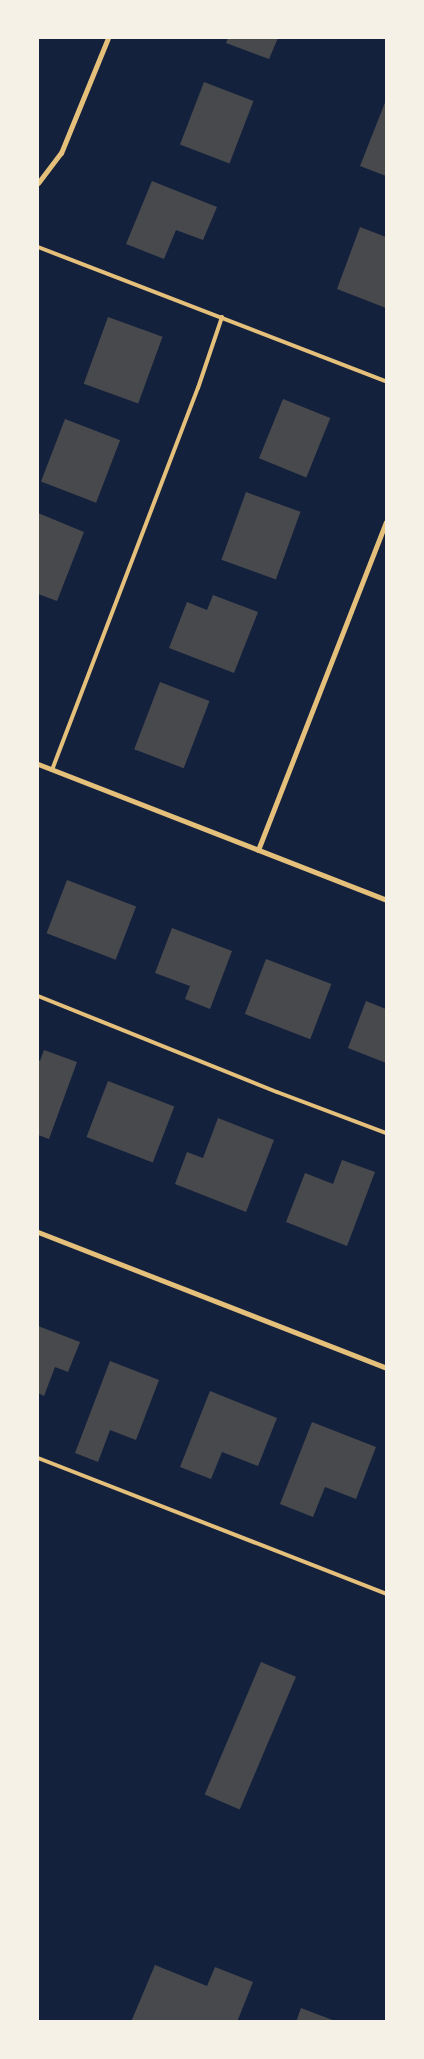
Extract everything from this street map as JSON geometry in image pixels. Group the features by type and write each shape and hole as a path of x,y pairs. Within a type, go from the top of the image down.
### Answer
{"street":[{"path":"38,183 61,153 108,38"},
{"path":"258,850 386,522"},
{"path":"38,764 386,900"},
{"path":"38,1232 386,1368"}],"lane":[{"path":"38,247 386,381"},
{"path":"52,770 198,388 222,317"},
{"path":"38,996 277,1092 386,1133"},
{"path":"38,1458 386,1594"}],"building":[{"path":"228,38 278,38 269,59 226,43"},
{"path":"204,82 253,101 229,164 180,145"},
{"path":"386,100 386,176 360,166"},
{"path":"152,181 217,207 203,240 176,230 164,259 126,244"},
{"path":"360,227 386,237 386,308 337,289"},
{"path":"108,317 163,337 138,404 84,384"},
{"path":"283,399 330,418 306,477 259,458"},
{"path":"65,419 120,440 96,503 41,482"},
{"path":"246,492 301,512 276,579 221,560"},
{"path":"38,513 84,532 57,601 38,594"},
{"path":"213,595 258,612 234,673 169,648 187,602 207,610"},
{"path":"160,682 209,701 184,768 134,749"},
{"path":"67,880 136,907 116,960 47,933"},
{"path":"172,928 232,951 210,1009 185,999 190,986 155,973"},
{"path":"266,959 331,984 310,1039 245,1014"},
{"path":"366,1001 386,1009 386,1063 348,1048"},
{"path":"44,1050 77,1062 49,1139 38,1135 38,1060 40,1061"},
{"path":"108,1081 174,1106 153,1162 86,1137"},
{"path":"218,1118 274,1140 246,1212 175,1184 187,1152 203,1158"},
{"path":"342,1160 375,1172 347,1246 286,1222 305,1173 333,1184"},
{"path":"38,1326 80,1342 68,1372 55,1367 44,1396 38,1393"},
{"path":"110,1361 159,1380 136,1440 110,1430 98,1462 75,1453"},
{"path":"210,1391 277,1418 258,1466 222,1452 211,1479 180,1467"},
{"path":"312,1422 376,1447 356,1499 325,1487 313,1517 280,1504"},
{"path":"261,1662 296,1677 240,1809 205,1795"},
{"path":"155,1965 207,1986 215,1967 253,1982 237,2022 131,2022"},
{"path":"301,2008 335,2021 335,2022 296,2022"}]}
